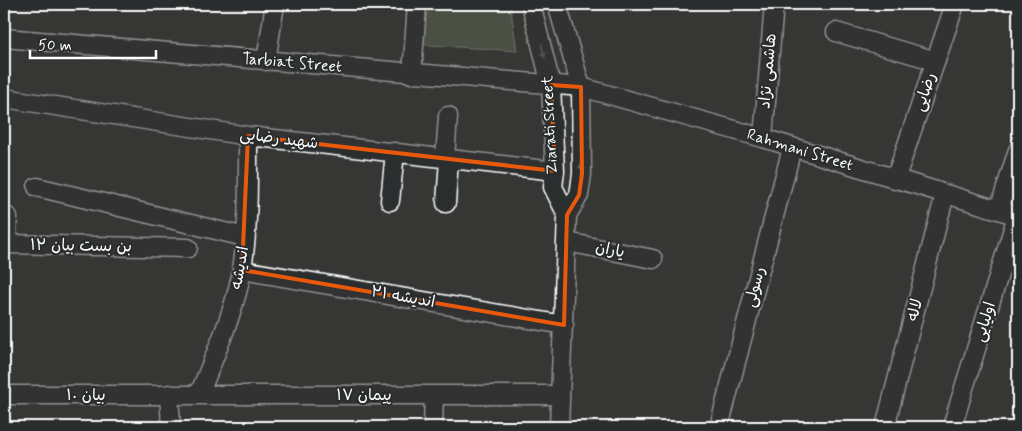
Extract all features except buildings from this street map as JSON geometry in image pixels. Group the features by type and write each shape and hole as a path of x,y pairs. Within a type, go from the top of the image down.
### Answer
{"street":[{"path":"266,61 275,4"},
{"path":"412,74 417,4"},
{"name":"Ziarati Street","path":"530,4 551,85 554,187 567,215 560,427"},
{"name":"Ziarati Street","path":"557,4 581,88 582,174 579,195 567,215"},
{"name":"هاشمی نژاد","path":"763,138 774,4"},
{"name":"رضایی","path":"894,180 955,4"},
{"path":"836,32 936,61"},
{"name":"Tarbiat Street","path":"4,38 581,88"},
{"name":"Rahmani Street","path":"581,88 763,138 894,180 1018,216"},
{"name":"شهید رضایی","path":"4,98 248,136 554,171"},
{"path":"446,202 448,116"},
{"name":"اندیشه","path":"199,395 228,322 242,270 248,183 248,136"},
{"name":"رسولی","path":"719,427 792,148"},
{"path":"999,210 1018,150"},
{"path":"390,201 395,152"},
{"path":"36,187 245,237"},
{"name":"لاله","path":"885,427 945,194"},
{"name":"بن بست بیان ۱۲","path":"4,216 8,217 6,244 188,248"},
{"name":"اولیایی","path":"952,427 1018,216"},
{"name":"یاران","path":"567,242 653,259"},
{"name":"اندیشه ۲۱","path":"242,270 564,325"},
{"path":"169,394 171,427"},
{"name":"پیمان ۱۷","path":"169,394 560,395"},
{"name":"بیان ۱۰","path":"4,395 169,394"},
{"path":"433,427 434,395"}],"highlighted area":[{"path":"551,85 581,87 582,174 579,195 567,215 564,325 242,270 248,136 555,171"}],"green space":[{"path":"417,4 510,4 517,51 414,44"}]}
